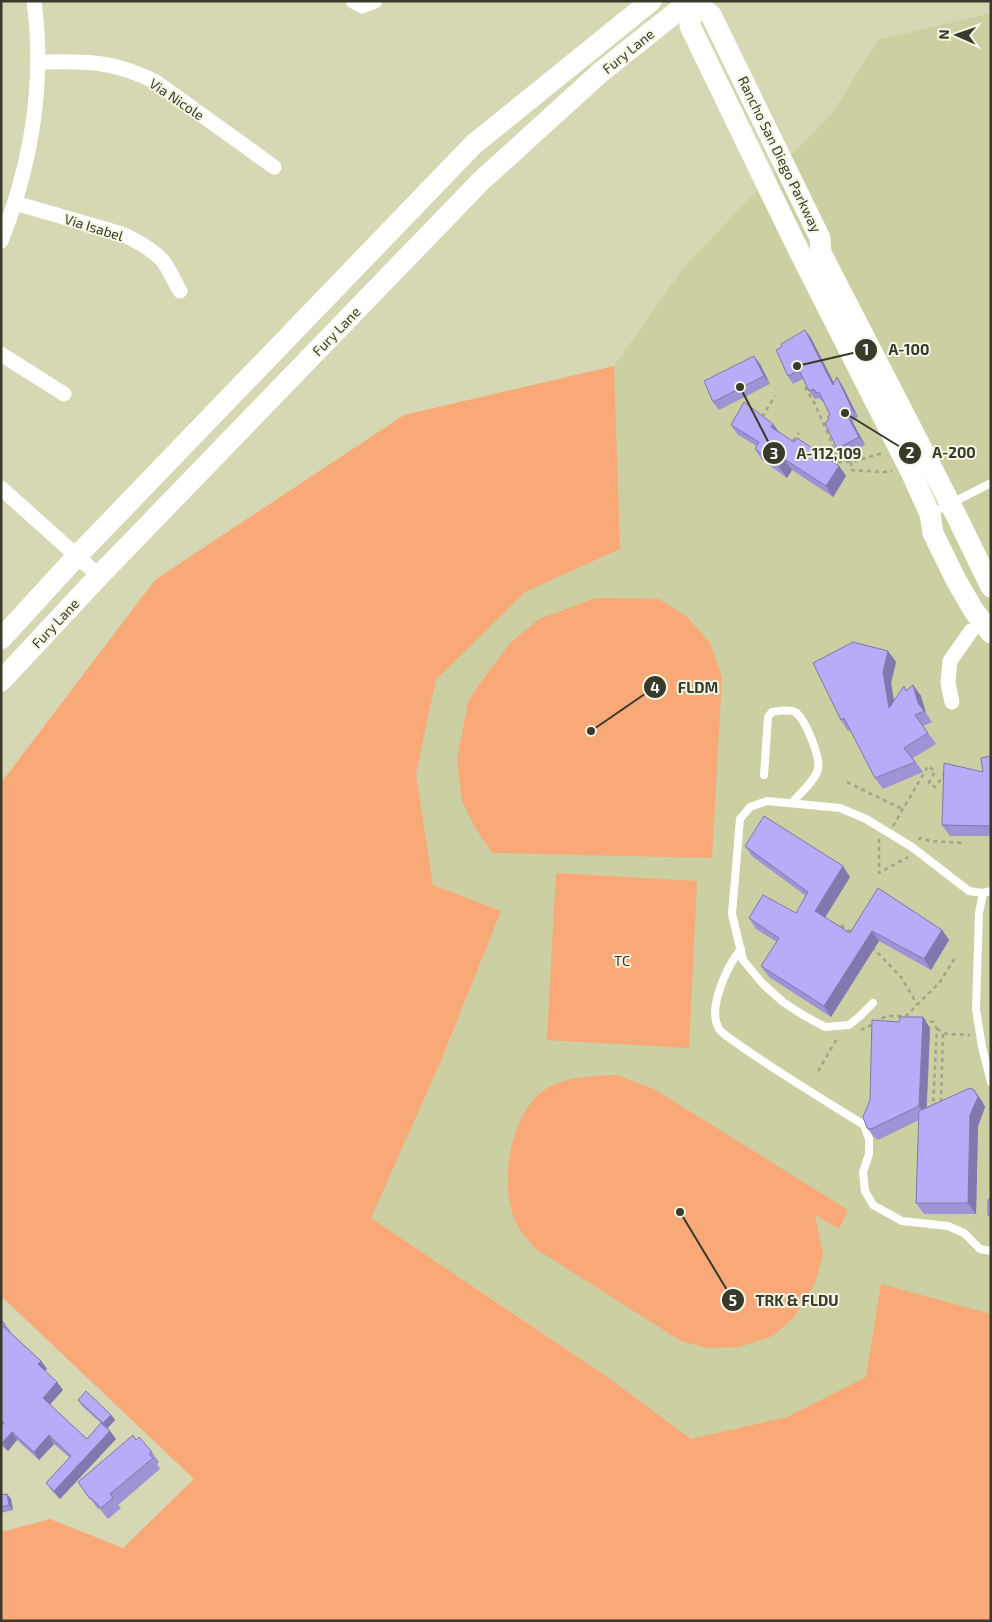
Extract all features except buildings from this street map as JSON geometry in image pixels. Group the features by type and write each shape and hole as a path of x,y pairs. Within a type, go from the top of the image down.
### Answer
{"main road":[{"name":"Fury Lane","path":"1,639 77,556 474,144 651,1"},
{"name":"Fury Lane","path":"1,682 99,576 481,180 601,72 691,1"},
{"name":"Rancho San Diego Parkway","path":"691,1 690,26 903,471"},
{"name":"Rancho San Diego Parkway","path":"691,1 711,15 820,238 821,253 991,587"},
{"path":"903,471 935,500 941,503 949,503"},
{"path":"903,471 930,514 934,533 956,580 974,611 981,632"}],"street":[{"path":"1,241 15,203 29,149 36,96 38,62 34,1"},
{"path":"353,1 362,6 375,1"},
{"name":"Via Nicole","path":"38,62 83,60 127,69 142,75 156,82 274,167"},
{"name":"Via Isabel","path":"15,203 131,238 152,251 162,260 180,291"},
{"path":"1,354 64,394"},
{"path":"1,488 99,576"},
{"path":"952,702 948,683 950,661 981,632"}],"lane":[{"path":"930,514 991,483"},
{"path":"764,775 768,717 772,712 795,712 802,720 818,756 819,767 815,776 792,803"},
{"path":"873,1002 849,1025 825,1026 782,1002 762,983 743,960 732,914 740,819 750,807 767,802 840,808 866,819 918,851 969,891 987,892 979,912 976,1009 991,1082"},
{"path":"741,949 733,958 721,987 714,1014 718,1029 864,1125 869,1139 869,1154 863,1172 865,1191 873,1205 902,1222 948,1226 964,1234 980,1249 991,1251"}],"path":[{"path":"805,387 815,404 840,462"},
{"path":"761,419 775,396"},
{"path":"788,439 794,441 799,433"},
{"path":"823,458 831,462 851,462 886,452"},
{"path":"851,462 852,470 903,471"},
{"path":"889,833 928,766 935,770 929,783 935,787 950,768"},
{"path":"847,782 902,809"},
{"path":"894,824 901,829"},
{"path":"877,826 879,836 879,873 918,851"},
{"path":"916,840 921,838 930,842 964,843"},
{"path":"841,925 856,934"},
{"path":"869,945 900,977 917,1004"},
{"path":"906,1016 940,982 955,958"},
{"path":"859,1030 874,1024 886,1016 906,1016 933,1022 938,1029 947,1034 980,1035"},
{"path":"938,1029 933,1106 941,1104 943,1032"},
{"path":"818,1071 838,1035 845,1034"}],"shaded area":[{"path":"991,13 991,1314 881,1285 867,1377 787,1417 691,1439 606,1376 371,1218 438,1068 501,911 433,886 416,774 436,680 525,592 620,549 614,366 684,267 832,113 878,40"}],"green space":[{"path":"614,366 620,549 525,592 436,680 416,774 433,885 501,911 438,1068 371,1218 606,1376 691,1439 787,1417 866,1377 881,1284 991,1314 991,1621 1,1621 1,1532 50,1519 123,1548 194,1479 1,1296 1,783 155,580 404,415"},
{"path":"596,598 659,599 687,617 710,643 722,677 712,858 492,853 476,829 462,801 457,760 468,702 478,686 510,643 539,619"},
{"name":"TC","path":"556,873 697,881 689,1048 547,1040"},
{"path":"617,1075 654,1089 848,1210 839,1229 815,1215 823,1254 815,1284 794,1317 773,1336 739,1347 707,1348 681,1341 536,1249 518,1227 510,1202 509,1164 512,1144 518,1125 527,1108 539,1095 561,1082 584,1077"}],"place":[{"name":"A-100","path":"797,366"},
{"name":"A-112,109","path":"740,387"},
{"name":"A-200","path":"845,413"},
{"name":"FLDM","path":"591,731"},
{"name":"TRK & FLDU","path":"680,1212"}]}
